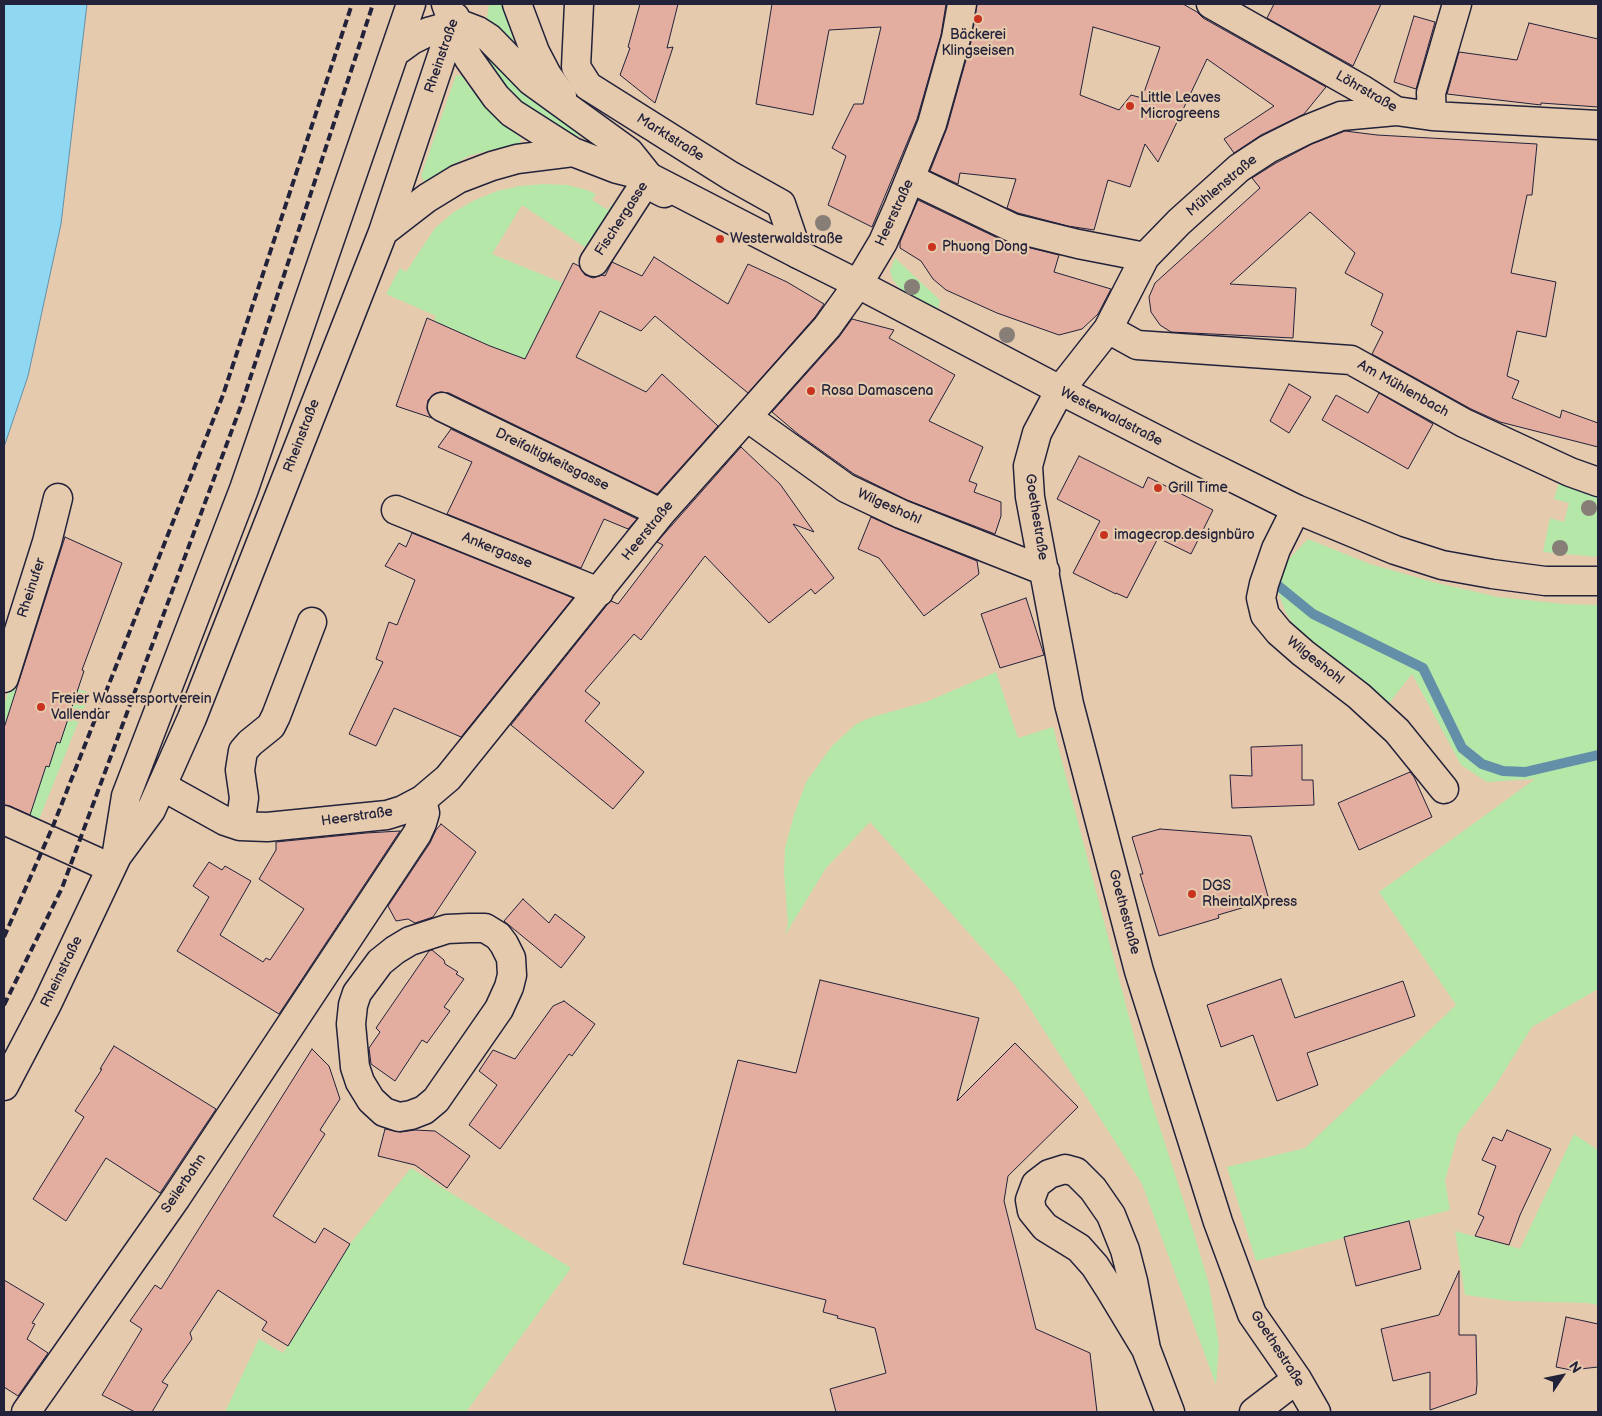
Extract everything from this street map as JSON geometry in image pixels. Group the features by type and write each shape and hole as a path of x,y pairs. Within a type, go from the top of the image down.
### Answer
{"street":[{"name":"Rheinstraße","path":"114,862 126,796 244,489 411,4"},
{"path":"517,4 535,52 547,75 572,112"},
{"name":"Marktstraße","path":"579,4 576,67 588,86 731,176 781,204 798,254"},
{"name":"Heerstraße","path":"162,786 225,821 240,826 253,827 282,826 387,815 422,800 434,791 462,762 662,513 827,327 858,284 882,242 911,179 932,124 956,38 962,4"},
{"name":"Löhrstraße","path":"1211,4 1346,80 1396,111 1432,116 1598,125"},
{"path":"1432,116 1431,93 1457,4"},
{"name":"Rheinstraße","path":"4,1086 46,1004 114,862 150,810 192,718 383,232 453,11"},
{"name":"Westerwaldstraße","path":"394,53 412,40 428,32 453,11"},
{"name":"Westerwaldstraße","path":"453,11 465,26 478,30 489,38 531,81 629,152 650,177"},
{"name":"Westerwaldstraße","path":"453,11 469,60 496,97 512,113 573,152 617,169 650,177 1060,390 1296,509 1395,550 1442,565 1545,581 1598,582"},
{"name":"Mühlenstraße","path":"1060,390 1108,329 1145,257 1179,222 1239,168 1268,149 1306,130 1341,116 1396,111"},
{"path":"383,232 427,198 458,179 517,159 573,152"},
{"name":"Fischergasse","path":"594,262 650,177"},
{"path":"911,179 1013,228 1078,244 1145,257"},
{"name":"Am Mühlenbach","path":"1108,329 1137,345 1351,360 1464,423 1570,472 1598,482"},
{"name":"Goethestraße","path":"1060,390 1037,433 1028,466 1030,496 1069,704 1139,971 1218,1222 1252,1314 1297,1379 1316,1412"},
{"name":"Dreifaltigkeitsgasse","path":"442,408 662,513"},
{"name":"Wilgeshohl","path":"747,417 846,488 901,514 1044,571"},
{"name":"Rheinufer","path":"4,678 47,542 58,498"},
{"name":"Wilgeshohl","path":"1296,509 1276,549 1264,584 1261,598 1265,615 1279,632 1359,696 1397,731 1444,790"},
{"name":"Ankergasse","path":"396,510 599,592"},
{"path":"240,826 244,798 240,770 243,751 271,726 312,622"},
{"name":"Seilerbahn","path":"26,1412 176,1198 337,952 417,834 425,813 422,800"},
{"path":"4,820 114,862"},
{"path":"484,928 498,936 511,958 512,975 499,1009 436,1100 424,1110 411,1115 399,1117 384,1112 371,1100 360,1082 355,1067 351,1024 353,1005 357,993 369,975 394,950 410,941 447,929 484,928"},
{"path":"337,952 369,975"},
{"path":"1146,1349 1095,1266 1079,1248 1045,1227 1032,1211 1030,1200 1036,1184 1049,1174 1065,1169 1076,1172 1093,1189 1111,1215 1133,1281 1146,1349 1170,1412"},
{"path":"1254,1412 1297,1379"}],"green space":[{"path":"489,4 502,4 514,42 507,41 490,25 487,17"},
{"path":"492,56 510,78 533,99 579,134 578,139 554,127 503,84 483,59"},
{"path":"456,75 463,76 466,83 485,105 521,138 520,143 471,155 447,168 428,182 424,181 421,176"},
{"path":"567,185 587,190 596,194 592,200 608,210 612,204 619,206 589,250 522,205 492,254 563,283 525,359 485,344 437,322 434,320 436,316 386,294 400,268 406,272 435,228 454,212 475,200 497,191 520,186"},
{"path":"895,258 940,300 938,310 903,292 893,280 890,271"},
{"path":"1559,482 1598,492 1598,557 1543,552 1550,518 1564,522 1569,503 1554,499"},
{"path":"1308,539 1370,564 1433,582 1498,597 1564,604 1598,605 1598,989 1532,1027 1495,1086 1458,1134 1445,1181 1450,1210 1256,1261 1227,1167 1305,1148 1456,1005 1379,892 1535,779 1487,782 1461,765 1412,674 1386,707 1304,641 1286,613 1277,589 1288,560"},
{"path":"15,670 90,693 36,827 5,809 8,802 4,800 4,706"},
{"path":"996,672 1018,738 1053,727 1150,1097 1209,1284 1219,1345 1216,1385 1142,1184 1015,985 870,822 826,868 785,935 788,924 784,872 785,848 806,782 832,746 856,724 872,717 926,702"},
{"path":"1574,1134 1598,1150 1598,1305 1588,1303 1509,1301 1465,1295 1455,1231 1520,1249"},
{"path":"411,1168 571,1268 466,1412 225,1412 259,1339 283,1353 350,1244"}],"water":[{"path":"4,4 87,4 61,224 28,376 4,447"}],"building":[{"path":"640,4 678,4 667,48 673,47 655,103 620,75 630,48 628,47"},
{"path":"772,4 946,4 941,35 917,119 872,227 828,205 846,156 832,148 854,104 863,104 881,27 829,30 813,115 756,104"},
{"path":"977,4 1183,4 1203,18 1326,87 1304,114 1261,135 1234,153 1224,139 1274,106 1207,59 1158,162 1145,144 1130,187 1108,180 1094,230 1068,226 1018,213 1007,208 1016,179 960,173 958,184 930,171 947,128 971,42","holes":["1093,27 1160,47 1142,98 1131,95 1119,110 1080,95"]},
{"path":"1274,4 1381,4 1353,66 1267,18"},
{"path":"1414,16 1435,22 1416,89 1394,82"},
{"path":"1529,23 1598,39 1598,107 1541,103 1541,105 1447,94 1459,52 1517,60"},
{"path":"1345,131 1377,135 1537,144 1532,195 1527,195 1511,273 1556,282 1546,337 1517,331 1507,376 1519,381 1512,398 1560,418 1562,410 1598,423 1598,447 1500,422 1471,409 1372,354 1383,332 1371,325 1383,294 1345,273 1355,253 1310,212 1230,284 1296,288 1293,338 1171,332 1160,325 1151,312 1149,297 1155,283 1260,188 1252,178 1312,144"},
{"path":"918,200 1006,242 1059,255 1054,272 1111,289 1098,314 1082,329 1059,335 997,313 946,290 933,279 921,261 900,248 900,242"},
{"path":"654,257 728,304 748,264 787,282 824,304 815,317 748,393 655,316 641,331 600,311 576,357 646,392 662,374 718,426 657,494 449,393 440,392 434,394 428,400 427,409 432,418 396,406 427,318 490,346 525,359 573,263 579,266 585,275 593,278 605,276 612,262 642,276"},
{"path":"852,319 894,330 889,338 955,375 929,421 983,447 969,481 977,484 974,492 1001,502 1001,516 995,534 907,500 854,474 798,434 772,412 839,337"},
{"path":"1289,384 1311,397 1289,433 1270,421"},
{"path":"1379,393 1433,424 1408,469 1322,420 1336,395 1368,413"},
{"path":"451,429 637,519 628,529 604,519 581,568 447,514 472,462 438,447"},
{"path":"741,447 780,484 814,532 793,524 834,578 815,594 811,589 769,623 705,556 641,640 634,634 585,691 600,703 585,721 644,772 613,809 511,725 607,605 611,601 618,604 663,545 657,542"},
{"path":"1079,456 1143,488 1148,477 1213,510 1191,554 1158,538 1127,598 1073,573 1100,521 1057,499"},
{"path":"871,517 977,561 979,574 924,616 879,558 858,549"},
{"path":"412,533 573,598 461,737 394,708 376,746 349,734 383,662 376,659 389,622 397,625 415,580 385,566 399,543 406,547"},
{"path":"65,537 122,563 82,670 84,671 60,743 57,742 49,767 46,766 30,815 4,805 4,728"},
{"path":"1026,598 1044,655 1000,668 981,614"},
{"path":"1302,745 1302,780 1313,780 1314,805 1232,808 1230,775 1252,776 1251,747"},
{"path":"1410,772 1432,817 1359,850 1338,803"},
{"path":"441,824 476,852 433,917 415,923 408,919 396,921 388,906"},
{"path":"1160,829 1251,836 1269,900 1218,915 1219,918 1159,936 1140,874 1143,874 1132,837"},
{"path":"400,831 279,1014 177,951 209,897 193,886 209,862 222,870 225,866 251,881 220,935 263,962 266,958 270,960 304,909 259,879 276,850 276,842"},
{"path":"523,899 549,923 555,914 585,937 561,968 504,921"},
{"path":"432,950 444,960 445,964 458,972 456,974 464,979 444,1007 450,1011 427,1043 422,1040 395,1081 371,1064 369,1048 380,1032 376,1028 429,951"},
{"path":"1281,979 1295,1018 1403,981 1415,1016 1307,1053 1318,1085 1277,1101 1253,1035 1221,1047 1207,1005"},
{"path":"820,980 979,1018 957,1101 1015,1043 1078,1107 1008,1176 1004,1201 1036,1329 1090,1353 1097,1412 836,1412 830,1389 886,1373 875,1328 837,1318 838,1316 823,1312 826,1300 683,1264 738,1060 796,1073"},
{"path":"564,1001 595,1024 572,1056 569,1054 500,1149 469,1125 497,1085 479,1071 493,1050 515,1059 553,1006"},
{"path":"114,1046 216,1109 160,1193 106,1158 66,1221 33,1199 84,1117 75,1111 102,1069 100,1069"},
{"path":"312,1049 329,1066 340,1099 320,1130 325,1134 273,1216 315,1243 324,1228 350,1244 288,1346 262,1330 267,1322 218,1290 190,1333 192,1339 162,1382 168,1385 152,1412 135,1412 102,1395 142,1329 130,1321 155,1285 161,1289"},
{"path":"385,1129 401,1132 415,1130 435,1131 470,1156 447,1188 415,1165 378,1156"},
{"path":"1507,1130 1551,1149 1520,1215 1509,1245 1475,1236 1484,1217 1478,1214 1496,1166 1482,1160 1493,1137 1502,1141"},
{"path":"1409,1221 1421,1269 1356,1286 1344,1237"},
{"path":"1459,1271 1459,1335 1476,1335 1476,1394 1430,1410 1430,1372 1393,1381 1381,1329 1439,1315"},
{"path":"4,1280 44,1304 32,1323 35,1324 27,1339 48,1353 18,1396 4,1387"},
{"path":"1566,1317 1598,1324 1598,1367 1571,1370 1556,1367"}],"waterway":[{"path":"1275,583 1313,614 1423,668 1462,748 1482,764 1503,771 1525,772 1598,755"}],"railway":[{"path":"4,937 53,826 223,395 352,4"},
{"path":"4,1005 62,888 242,403 373,4"}],"place":[{"name":"Bäckerei Klingseisen","path":"978,19"},
{"name":"Little Leaves Microgreens","path":"1130,106"},
{"name":"Westerwaldstraße","path":"720,239"},
{"name":"Phuong Dong","path":"932,247"},
{"name":"Rosa Damascena","path":"811,391"},
{"name":"Grill Time","path":"1158,488"},
{"name":"imagecrop.designbüro","path":"1104,535"},
{"name":"Freier Wassersportverein Vallendar","path":"41,707"},
{"name":"DGS RheintalXpress","path":"1192,894"}]}
